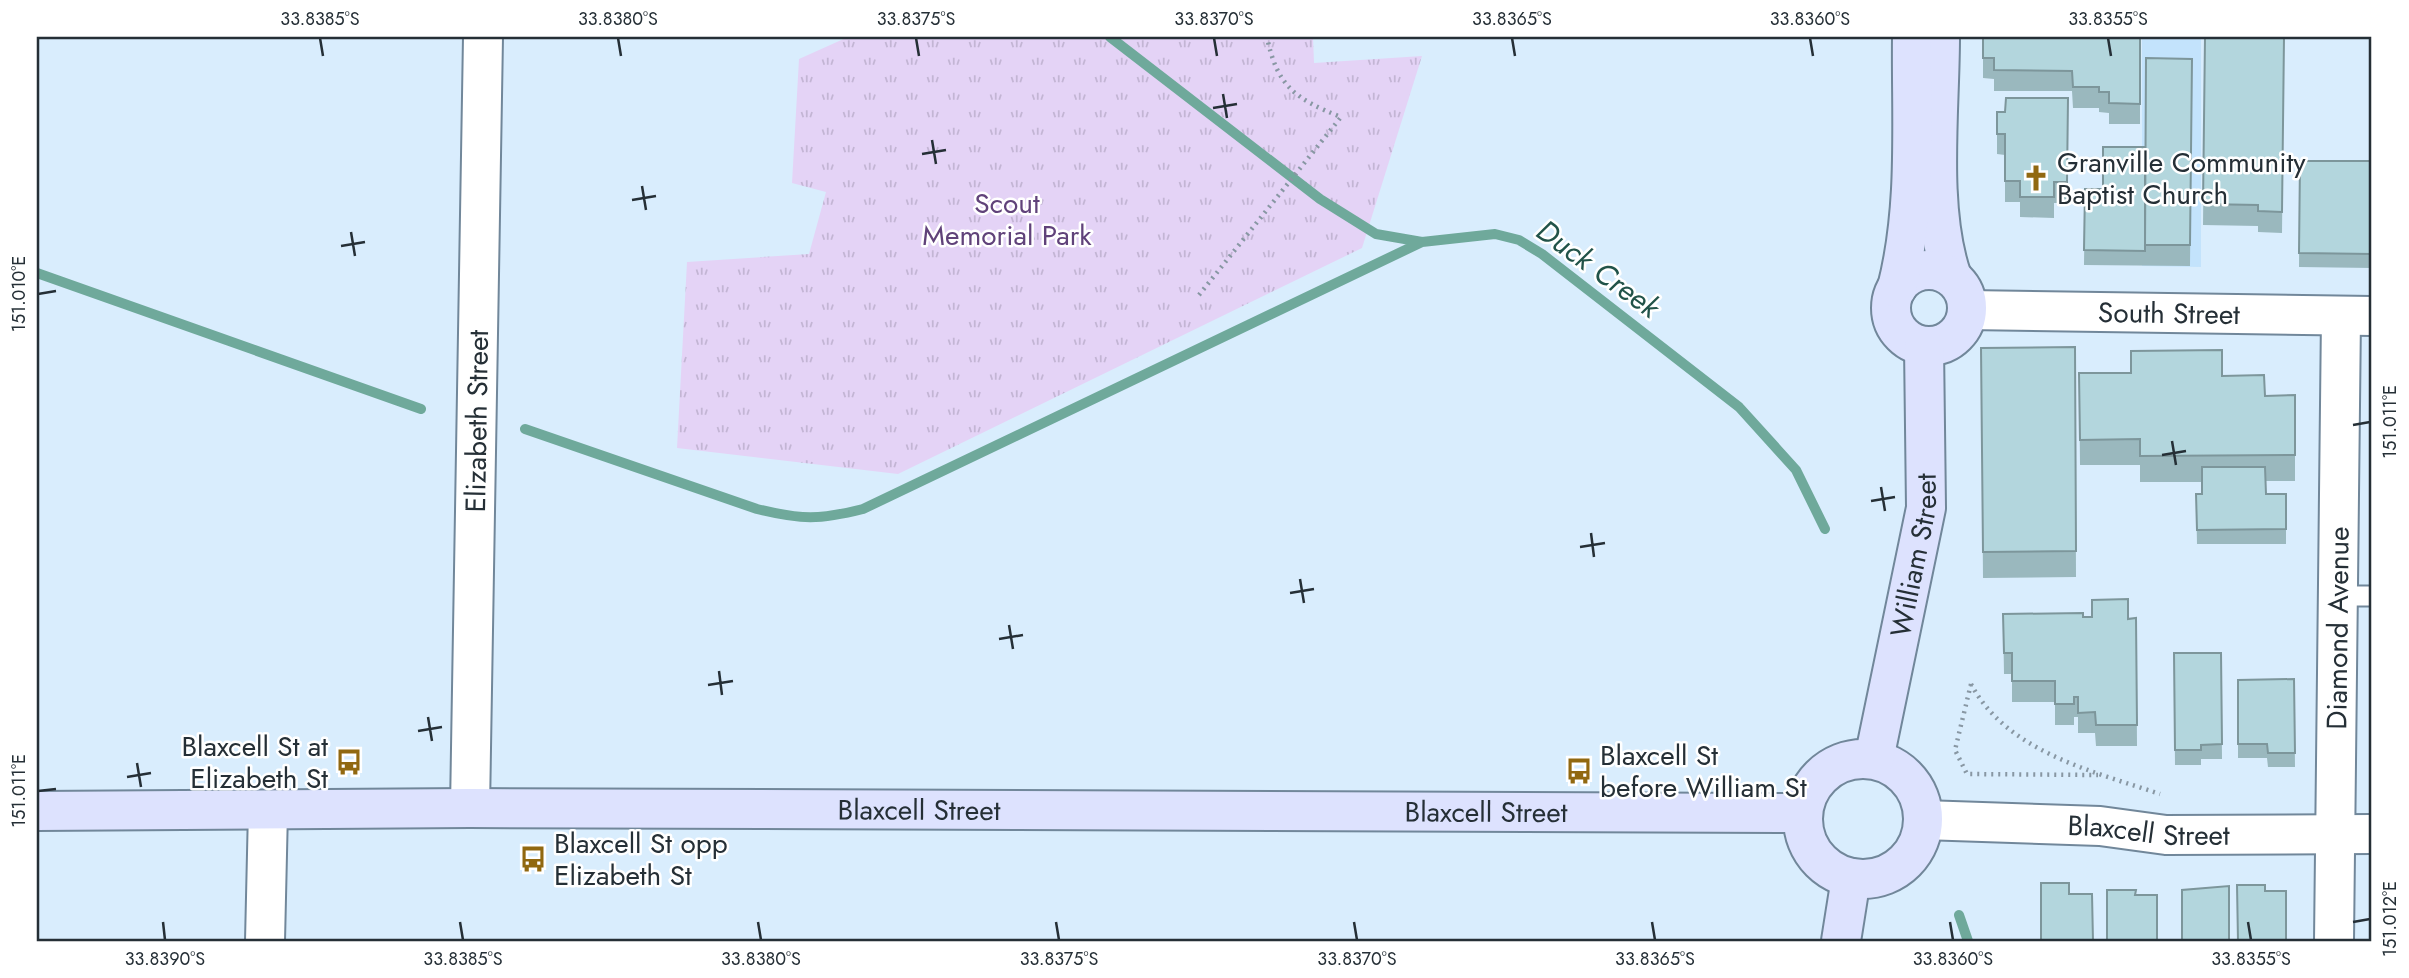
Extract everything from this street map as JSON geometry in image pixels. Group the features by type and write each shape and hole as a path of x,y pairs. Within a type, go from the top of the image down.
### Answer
{"street":[{"name":"Elizabeth Street","path":"470,807 483,37"},
{"path":"1912,37 1910,208 1905,256 1891,312 1895,325 1912,343 1924,346 1937,346 1959,333 1960,294 1945,259 1939,208 1940,37"},
{"path":"1897,288 1905,278 1928,270 1960,294"},
{"name":"South Street","path":"1960,294 2357,316"},
{"name":"Diamond Avenue","path":"2334,941 2335,833 2355,596 2357,316"},
{"name":"William Street","path":"1874,759 1926,508 1924,346"},
{"path":"1850,759 1874,759 1895,768 1907,777 1916,790 1923,820 1915,850 1901,866 1872,879 1851,878 1832,871 1816,857 1803,829 1803,813 1813,784 1824,773 1850,759"},
{"name":"Blaxcell Street","path":"37,811 470,807 1803,813"},
{"path":"265,941 268,810"},
{"name":"Blaxcell Street","path":"1923,820 2100,826 2166,835 2372,834"},
{"path":"1841,941 1851,878"}],"path":[{"path":"1199,295 1340,117 1306,103 1280,80 1266,37"},
{"path":"2103,775 1966,774 1955,750 1971,684 1981,703 2012,733 2052,755 2165,796"}],"shaded area":[{"path":"2142,37 2201,37 2201,267 2142,266"}],"green space":[{"name":"Scout Memorial Park","path":"848,37 1313,37 1314,63 1422,56 1362,248 898,474 677,448 687,262 809,254 826,192 792,183 799,59"}],"building":[{"path":"1983,37 2140,37 2140,104 2109,103 2109,92 2099,92 2099,87 2073,87 2072,71 1994,70 1994,58 1983,58"},
{"path":"2205,37 2284,37 2282,212 2258,211 2258,205 2203,204"},
{"path":"2146,58 2192,59 2190,245 2145,245"},
{"name":"Granville Community Baptist Church","path":"2006,98 2068,98 2067,182 2054,182 2054,197 2020,197 2020,181 2005,181 2005,134 1997,134 1997,112 2005,112"},
{"path":"2103,147 2145,147 2145,251 2084,250 2085,189 2103,189"},
{"path":"2300,161 2372,161 2372,254 2299,253"},
{"path":"2075,347 2076,551 1983,552 1981,348"},
{"path":"2222,350 2222,376 2264,375 2265,396 2295,395 2295,455 2140,456 2140,439 2080,440 2079,373 2131,373 2131,351"},
{"path":"2202,467 2265,467 2266,494 2286,494 2286,529 2197,530 2196,494 2202,494"},
{"path":"2128,599 2128,619 2136,618 2137,725 2096,725 2095,712 2078,713 2078,697 2074,697 2074,704 2055,704 2055,681 2012,681 2012,653 2004,653 2003,614 2083,613 2083,617 2092,617 2092,600"},
{"path":"2174,653 2221,653 2222,744 2201,745 2201,750 2175,750"},
{"path":"2294,679 2295,753 2268,753 2267,744 2238,744 2238,680"},
{"path":"2041,883 2069,883 2069,894 2092,894 2093,941 2041,941"},
{"path":"2237,885 2265,885 2265,891 2286,891 2286,941 2238,941"},
{"path":"2229,886 2229,941 2182,941 2182,890"},
{"path":"2107,890 2136,890 2135,895 2157,895 2157,941 2107,941"}],"waterway":[{"name":"Duck Creek","path":"1110,37 1320,199 1376,234 1422,242 1495,234 1519,240 1542,254 1739,407 1796,470 1825,529"},
{"path":"525,429 757,509 810,517 848,513 863,509 1422,242"},
{"path":"37,273 421,409"},
{"name":"Duck Creek","path":"1959,915 1968,941"}],"place":[{"name":"Granville Community Baptist Church","path":"2036,178"},
{"name":"Blaxcell St at Elizabeth St","path":"349,762"},
{"name":"Blaxcell St before William St","path":"1579,771"},
{"name":"Blaxcell St opp Elizabeth St","path":"533,859"}]}
